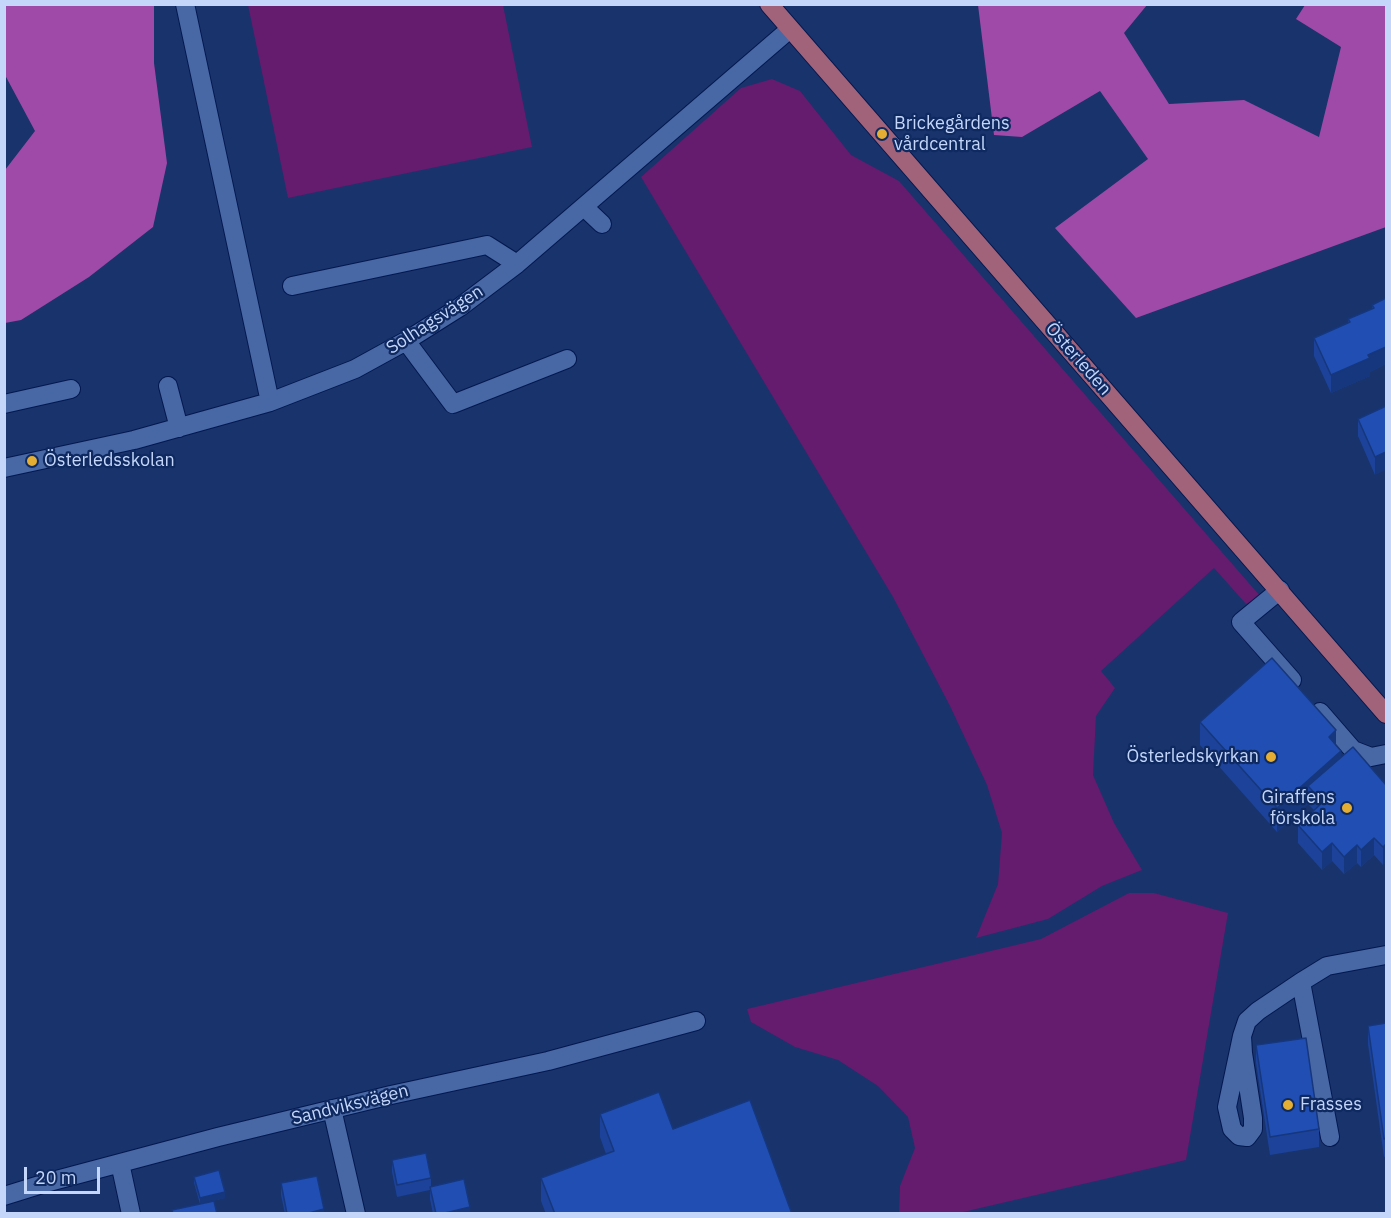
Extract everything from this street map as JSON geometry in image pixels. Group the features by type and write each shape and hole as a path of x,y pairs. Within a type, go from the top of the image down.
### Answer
{"main road":[{"name":"Österleden","path":"769,4 1386,714"}],"street":[{"path":"185,4 270,402"},
{"name":"Solhagsvägen","path":"4,468 179,428 270,402 355,369 406,341 460,308 517,264 790,29"},
{"path":"585,207 602,224"},
{"path":"292,286 487,245 517,264"},
{"path":"406,341 453,404 567,358"},
{"path":"168,386 179,428"},
{"path":"4,404 71,389"},
{"path":"1280,591 1240,622 1353,750 1379,756"},
{"path":"1242,1036 1247,1021 1257,1011 1327,966 1386,955"},
{"path":"1301,982 1330,1137"},
{"name":"Sandviksvägen","path":"4,1196 120,1163 332,1109 548,1061 696,1021"},
{"path":"332,1109 357,1214"},
{"path":"120,1163 130,1214"}],"shaded area":[{"path":"5,4 154,5 154,63 167,163 153,227 89,277 21,320 5,323 5,170 35,131 5,75"},
{"path":"248,5 503,5 532,147 288,198"},
{"path":"978,5 1147,5 1124,33 1169,104 1244,100 1319,137 1341,47 1296,19 1305,5 1386,5 1386,227 1136,318 1055,228 1148,159 1100,91 1022,137 994,135"},
{"path":"772,79 800,91 851,155 899,181 1261,597 1246,604 1214,568 1101,671 1115,688 1096,716 1093,775 1114,823 1142,870 1102,886 1048,919 976,938 998,884 1002,833 987,785 950,706 893,597 641,177 741,88"},
{"path":"1129,893 1154,893 1228,913 1186,1160 959,1213 899,1213 900,1186 915,1148 908,1117 878,1086 838,1060 795,1047 751,1022 747,1009 1041,939"}],"building":[{"path":"1386,298 1386,347 1368,355 1370,358 1331,375 1314,338 1350,322 1348,319 1374,308 1372,305"},
{"path":"1386,406 1386,452 1375,457 1358,419"},
{"name":"Österledskyrkan","path":"1272,658 1336,730 1329,737 1341,751 1277,808 1200,722"},
{"path":"1353,747 1386,785 1386,844 1383,847 1374,838 1361,850 1357,845 1344,857 1332,843 1322,852 1298,825 1323,802 1308,786"},
{"path":"1386,1023 1386,1138 1384,1139 1368,1026"},
{"name":"Frasses","path":"1306,1038 1319,1129 1270,1137 1256,1045"},
{"path":"659,1092 673,1129 750,1100 792,1214 555,1214 541,1178 614,1151 600,1114"},
{"path":"426,1153 431,1178 397,1185 392,1160"},
{"path":"219,1170 225,1192 200,1198 194,1177"},
{"path":"317,1176 324,1209 305,1214 287,1214 281,1183"},
{"path":"464,1179 470,1207 436,1214 430,1187"},
{"path":"214,1201 217,1214 173,1214 172,1210"}],"place":[{"name":"Brickegårdens vårdcentral","path":"882,134"},
{"name":"Österledsskolan","path":"32,461"},
{"name":"Österledskyrkan","path":"1271,757"},
{"name":"Giraffens förskola","path":"1347,808"},
{"name":"Frasses","path":"1288,1105"}]}
